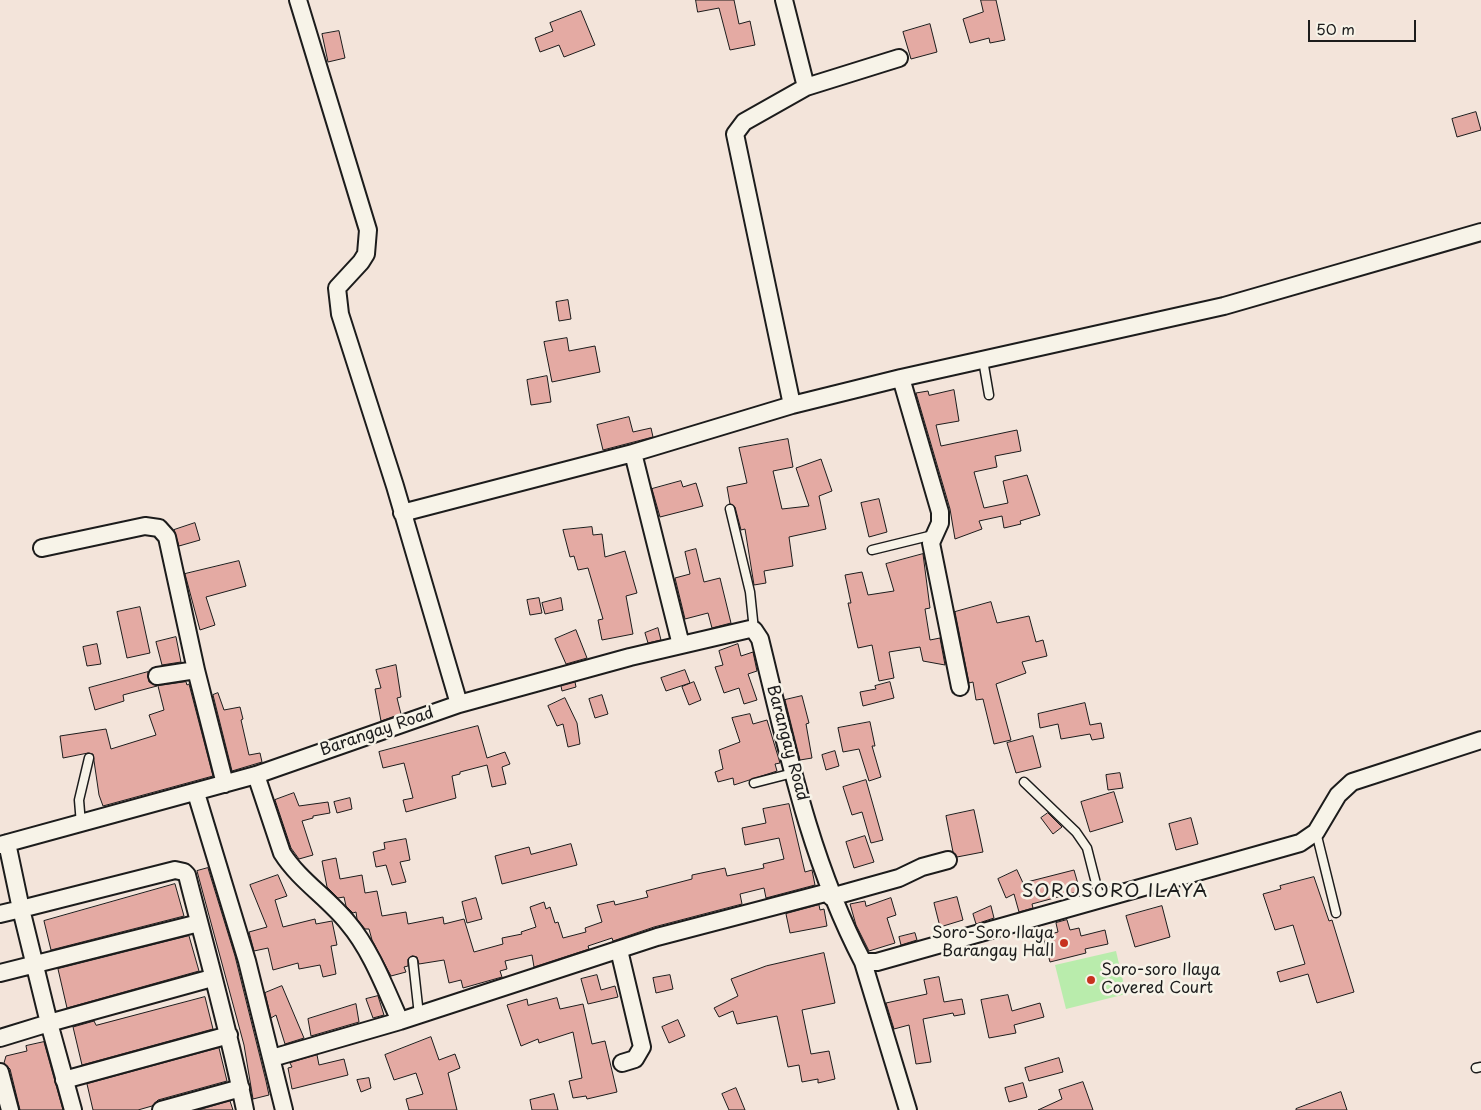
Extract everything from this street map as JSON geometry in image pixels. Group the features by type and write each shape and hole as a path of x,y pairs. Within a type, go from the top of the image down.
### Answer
{"street":[{"path":"298,0 368,230 366,254 338,288 340,314 459,704"},
{"path":"784,0 806,87"},
{"path":"792,405 735,134 744,122 806,87 899,58"},
{"path":"402,513 633,453 792,405 900,378 1224,306 1481,232"},
{"path":"900,378 940,512 940,523 931,543 960,687"},
{"path":"633,453 681,645"},
{"path":"42,548 145,526 159,528 167,537 196,670 225,784"},
{"name":"Barangay Road","path":"4,844 196,793 256,775 459,704 681,645 746,629 754,630 760,639 792,773 830,894 863,962 908,1110"},
{"path":"158,676 196,670"},
{"path":"863,962 877,962 1300,843 1316,832 1338,795 1352,782 1481,740"},
{"path":"256,775 282,853 289,864 319,892 355,932 400,1021"},
{"path":"196,793 247,961 284,1110"},
{"path":"4,844 22,909 34,966 73,1110"},
{"path":"272,1058 400,1021 740,913 899,878 922,867 948,860"},
{"path":"0,914 179,870 187,875 212,978 229,1035 245,1110"},
{"path":"0,973 199,923"},
{"path":"619,950 642,1047 635,1059 622,1063"},
{"path":"0,1038 212,978"},
{"path":"64,1080 229,1035"},
{"path":"0,1072 10,1110"},
{"path":"161,1110 241,1088"}],"lane":[{"path":"982,360 989,395"},
{"path":"730,509 752,598 754,630"},
{"path":"872,550 933,535"},
{"path":"81,824 80,800 89,758"},
{"path":"754,783 792,773"},
{"path":"1024,782 1076,832 1087,848 1100,899"},
{"path":"1316,832 1336,913"},
{"path":"413,961 419,1014"}],"green space":[{"name":"Soro-soro Ilaya Covered Court","path":"1116,951 1126,994 1066,1009 1055,965"}],"building":[{"path":"696,0 734,0 739,24 750,21 755,45 730,50 719,8 698,12"},
{"path":"981,0 996,0 1005,40 990,43 989,38 970,43 963,19 983,12"},
{"path":"581,11 595,45 564,57 559,45 540,52 535,38 553,31 550,23"},
{"path":"930,24 937,52 911,59 903,32"},
{"path":"339,31 345,58 328,62 322,34"},
{"path":"1476,112 1481,130 1457,137 1452,119"},
{"path":"568,300 571,319 559,321 556,302"},
{"path":"567,338 569,351 595,346 600,372 552,382 544,342"},
{"path":"547,376 551,402 531,405 527,380"},
{"path":"954,390 959,421 936,425 941,446 1017,430 1021,451 995,456 997,467 974,472 984,508 1008,503 1003,481 1027,475 1040,515 1020,521 1021,524 1004,528 1002,516 979,521 982,529 955,539 950,509 916,393 928,391 929,395"},
{"path":"629,417 633,432 651,428 653,437 603,450 597,425"},
{"path":"788,439 793,467 773,471 782,509 809,506 796,468 821,459 832,491 819,496 826,529 789,537 793,566 764,571 766,583 754,585 745,529 741,530 735,507 730,504 727,487 747,483 739,448"},
{"path":"681,481 683,487 696,483 703,506 660,517 652,489"},
{"path":"879,499 887,532 869,537 861,503"},
{"path":"195,523 200,540 179,546 174,530"},
{"path":"592,527 593,535 602,534 605,557 625,551 637,593 626,596 633,634 602,640 598,620 603,619 588,568 578,570 574,556 570,557 563,530"},
{"path":"696,549 704,582 720,578 731,623 712,628 708,613 685,619 675,578 690,574 685,552"},
{"path":"923,554 930,608 925,609 930,640 940,638 945,665 923,661 920,647 889,652 894,678 879,681 872,645 858,648 848,603 851,603 845,575 862,572 868,595 894,591 886,564"},
{"path":"239,561 246,586 206,597 215,625 200,630 185,574"},
{"path":"539,598 542,613 530,615 527,600"},
{"path":"561,598 563,610 545,614 542,603"},
{"path":"991,602 997,623 1029,616 1036,642 1043,640 1047,656 1022,662 1026,673 996,684 1011,740 994,744 983,699 976,700 973,682 969,683 955,612"},
{"path":"140,607 150,653 127,658 117,612"},
{"path":"658,628 661,640 648,643 645,633"},
{"path":"576,630 587,658 566,664 555,639"},
{"path":"176,637 181,662 162,665 156,642"},
{"path":"97,644 101,664 87,666 83,647"},
{"path":"738,644 741,656 753,652 757,671 748,674 757,700 744,704 739,688 724,693 715,667 723,665 719,651"},
{"path":"396,665 401,697 397,698 401,714 381,721 375,689 381,688 376,670"},
{"path":"685,670 690,683 666,691 661,678"},
{"path":"148,672 149,682 157,686 123,695 124,701 95,710 89,688"},
{"path":"186,682 187,685 189,684 213,776 103,806 99,795 93,754 88,753 63,758 60,736 106,729 111,749 156,735 149,715 164,710 158,686"},
{"path":"575,682 576,687 562,691 561,686"},
{"path":"694,682 701,700 689,705 682,687"},
{"path":"890,682 894,698 863,706 860,692 876,689 875,686"},
{"path":"218,693 224,710 240,707 249,755 260,753 262,762 232,771 213,695"},
{"path":"602,695 608,714 595,718 589,699"},
{"path":"802,696 809,723 806,724 812,758 800,760 785,700"},
{"path":"565,698 577,723 580,744 568,747 563,724 557,726 548,706"},
{"path":"1085,703 1090,725 1101,723 1104,738 1092,740 1090,734 1061,739 1058,724 1040,728 1038,714"},
{"path":"750,714 753,724 767,720 780,763 775,764 777,771 734,785 733,778 718,782 715,772 723,769 719,750 740,742 732,718"},
{"path":"870,722 875,746 872,746 881,777 869,781 859,749 843,752 838,728"},
{"path":"478,726 487,758 505,752 510,764 502,767 506,784 492,787 487,765 460,772 460,774 452,776 456,798 406,812 403,800 413,798 404,763 383,768 379,752"},
{"path":"1033,736 1041,767 1016,773 1007,743"},
{"path":"835,751 839,766 826,770 822,755"},
{"path":"1120,773 1123,788 1108,790 1106,775"},
{"path":"866,780 883,840 871,843 862,812 852,815 843,787"},
{"path":"1114,792 1123,822 1090,832 1081,802"},
{"path":"294,793 299,806 328,802 330,813 313,816 313,818 302,821 313,855 299,859 291,848 275,800"},
{"path":"350,798 352,809 337,813 334,802"},
{"path":"789,804 805,872 812,870 815,885 766,898 764,888 740,894 742,904 654,927 613,941 612,938 588,946 589,949 534,967 532,955 505,961 507,969 500,971 502,977 463,988 461,980 449,983 444,960 419,964 417,957 412,956 408,959 408,966 404,967 406,972 391,976 372,940 369,929 365,929 357,919 356,912 353,913 346,906 344,897 338,898 327,887 322,861 336,858 340,879 362,875 365,893 377,891 382,916 406,912 408,924 443,917 444,924 464,919 474,952 503,944 502,938 522,934 521,932 536,927 530,907 544,902 546,909 550,907 555,923 558,922 563,938 586,932 585,928 602,922 597,905 614,901 615,905 648,897 646,891 692,879 692,875 725,868 727,876 764,868 763,864 784,859 779,838 745,845 742,828 766,823 763,809"},
{"path":"974,810 983,852 957,857 953,852 946,816"},
{"path":"1048,813 1062,827 1053,834 1041,818"},
{"path":"1191,818 1198,844 1176,850 1169,824"},
{"path":"865,836 874,862 854,868 846,842"},
{"path":"406,839 410,860 400,862 406,882 392,885 386,865 376,867 373,852 385,849 384,843"},
{"path":"571,844 577,865 502,884 495,856 529,847 531,854"},
{"path":"208,868 235,956 269,1095 253,1099 244,1045 197,871"},
{"path":"1017,870 1023,883 1074,870 1080,891 1032,904 1033,908 1019,912 1014,894 1006,898 998,879"},
{"path":"278,875 287,896 275,900 283,927 315,919 316,924 332,921 337,945 331,946 336,974 323,977 320,965 299,969 298,963 273,970 268,948 254,951 249,932 267,927 250,885"},
{"path":"1314,877 1329,921 1332,920 1354,992 1317,1003 1308,974 1280,982 1277,972 1305,964 1293,925 1275,930 1263,894 1281,889 1280,886"},
{"path":"175,884 184,916 51,950 44,921"},
{"path":"957,897 963,920 940,927 934,903"},
{"path":"476,898 482,919 467,923 462,902"},
{"path":"891,898 896,915 887,918 895,943 869,951 856,925 850,904 865,901 866,906"},
{"path":"819,905 820,910 824,909 827,926 790,933 786,914"},
{"path":"991,906 994,918 976,924 973,914"},
{"path":"1162,906 1170,937 1135,947 1126,916"},
{"name":"Soro-Soro Ilaya Barangay Hall","path":"1067,920 1070,930 1079,928 1081,936 1105,930 1108,944 1085,949 1086,953 1050,962 1043,936 1058,932 1056,923"},
{"path":"915,933 917,940 901,945 899,937"},
{"path":"189,936 199,971 67,1008 58,969"},
{"path":"824,953 835,1003 802,1010 811,1054 829,1051 835,1079 818,1083 818,1079 802,1082 799,1065 788,1067 777,1016 737,1024 733,1011 719,1017 714,1008 738,996 731,979 766,966"},
{"path":"597,975 601,990 615,986 618,997 588,1004 581,979"},
{"path":"670,975 673,989 656,993 653,978"},
{"path":"939,977 944,1002 962,999 965,1014 954,1016 953,1013 923,1019 931,1062 916,1064 909,1025 894,1029 886,1003 927,994 924,980"},
{"path":"282,986 304,1038 285,1044 276,1015 271,1018 265,993"},
{"path":"1008,995 1012,1011 1040,1003 1044,1017 1014,1025 1016,1033 989,1038 981,1000"},
{"path":"378,996 384,1015 373,1018 366,999"},
{"path":"205,997 213,1029 82,1065 73,1027 94,1021 96,1025"},
{"path":"557,998 560,1009 583,1004 592,1044 605,1041 617,1092 587,1099 586,1096 573,1098 569,1081 582,1078 573,1032 539,1043 538,1039 521,1046 507,1005 527,999 528,1005"},
{"path":"356,1004 359,1022 311,1036 308,1019"},
{"path":"678,1020 685,1036 669,1043 662,1027"},
{"path":"431,1037 439,1060 455,1054 460,1068 448,1073 457,1110 409,1110 406,1099 423,1094 416,1073 394,1080 385,1055"},
{"path":"44,1042 63,1110 20,1110 10,1069 4,1063 6,1056 27,1051 26,1046"},
{"path":"219,1048 227,1081 158,1100 152,1106 138,1110 93,1110 87,1084"},
{"path":"317,1055 319,1065 344,1059 348,1075 292,1089 288,1068 292,1067 290,1063"},
{"path":"1059,1058 1063,1072 1029,1081 1025,1068"},
{"path":"369,1078 371,1088 361,1092 357,1080"},
{"path":"1083,1082 1093,1110 1038,1110 1062,1099 1059,1090"},
{"path":"1023,1083 1027,1097 1009,1102 1005,1088"},
{"path":"736,1088 745,1110 729,1110 722,1094"},
{"path":"1341,1092 1347,1110 1296,1110 1296,1109"},
{"path":"554,1094 558,1110 532,1110 530,1100"},
{"path":"230,1101 233,1110 199,1110"}],"place":[{"name":"Soro-Soro Ilaya Barangay Hall","path":"1064,943"},
{"name":"Soro-soro Ilaya Covered Court","path":"1091,980"}],"district":[{"name":"SOROSORO ILAYA","path":"1115,892"}]}
